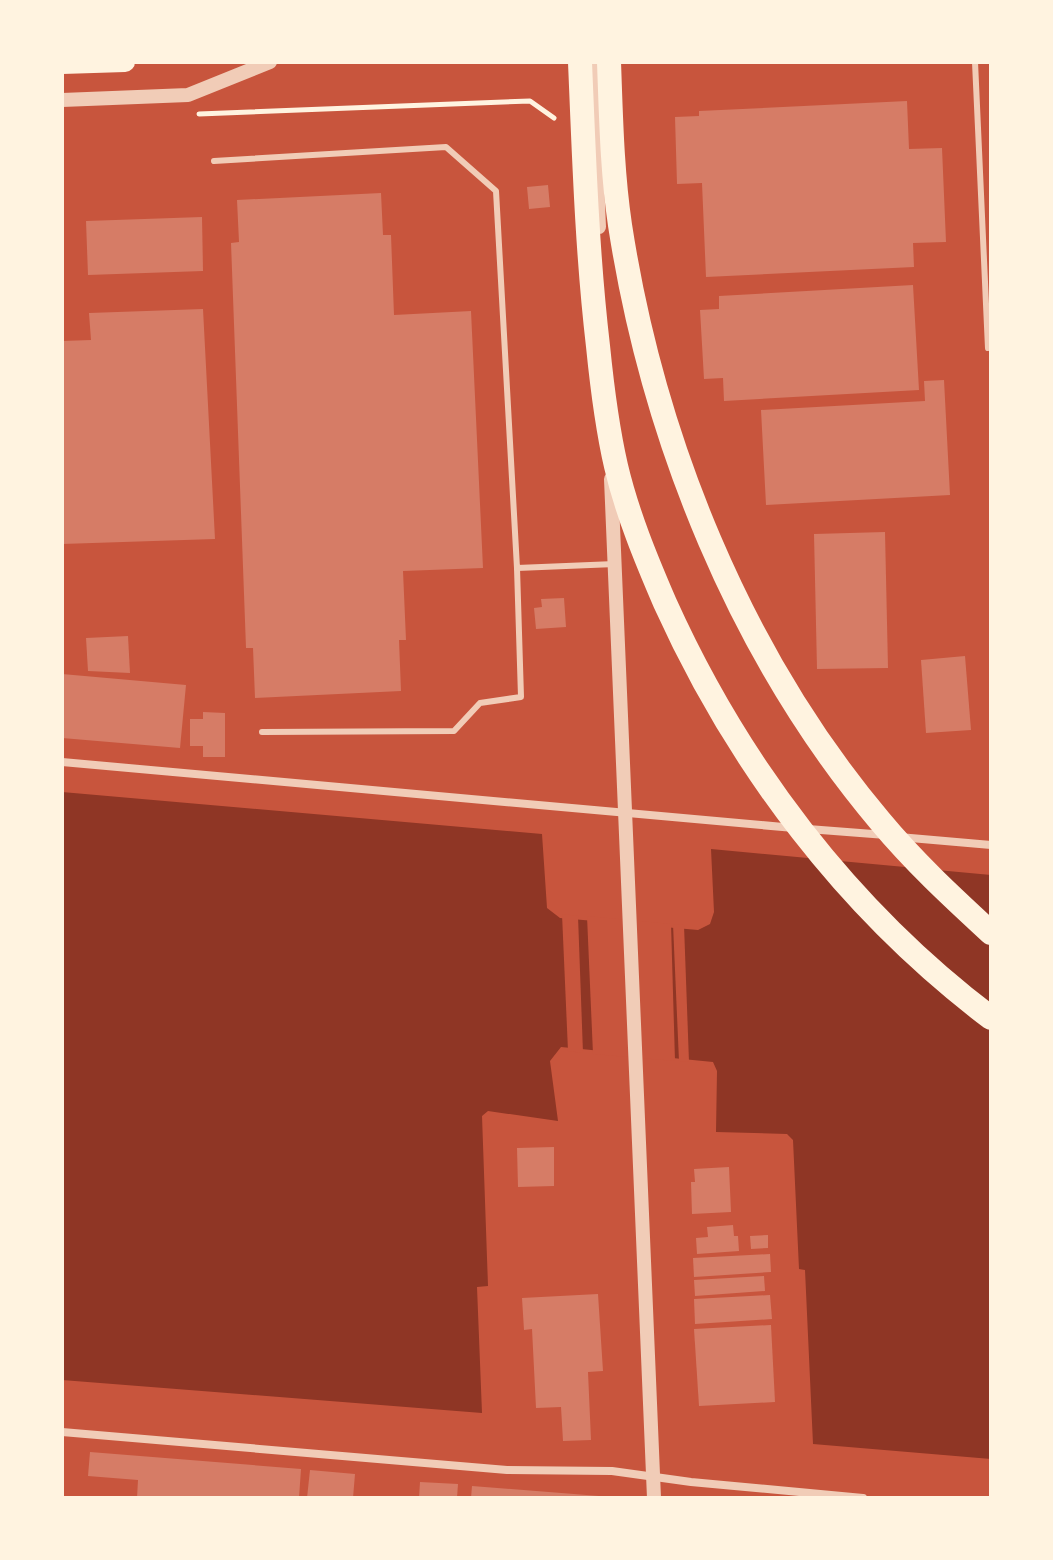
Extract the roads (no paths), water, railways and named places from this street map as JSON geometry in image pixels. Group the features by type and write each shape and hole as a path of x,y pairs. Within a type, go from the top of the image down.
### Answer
{"highway":[{"path":"574,62 578,167 590,282 611,427 626,483 680,614 739,727 803,820 886,914 939,965 991,1007"},
{"path":"580,62 591,282 604,403 623,493 655,580 712,698 757,768 812,844 870,912 931,970 991,1018"},
{"path":"609,62 612,153 631,286 673,444 703,525 780,679 829,754 880,821 939,885 991,933"},
{"path":"619,62 623,150 631,222 642,280 684,441 714,520 788,671 837,745 888,812 946,875 991,917"}],"main road":[{"path":"62,64 125,62"}],"street":[{"path":"62,100 188,95 270,62"},
{"path":"592,62 654,1498"},
{"path":"62,762 991,845"},
{"path":"62,1432 507,1470 612,1471 691,1482 863,1498"}],"lane":[{"path":"975,62 988,348"},
{"path":"214,161 446,147 496,191 521,697 480,703 454,731 262,732"},
{"path":"517,568 615,564"}]}
